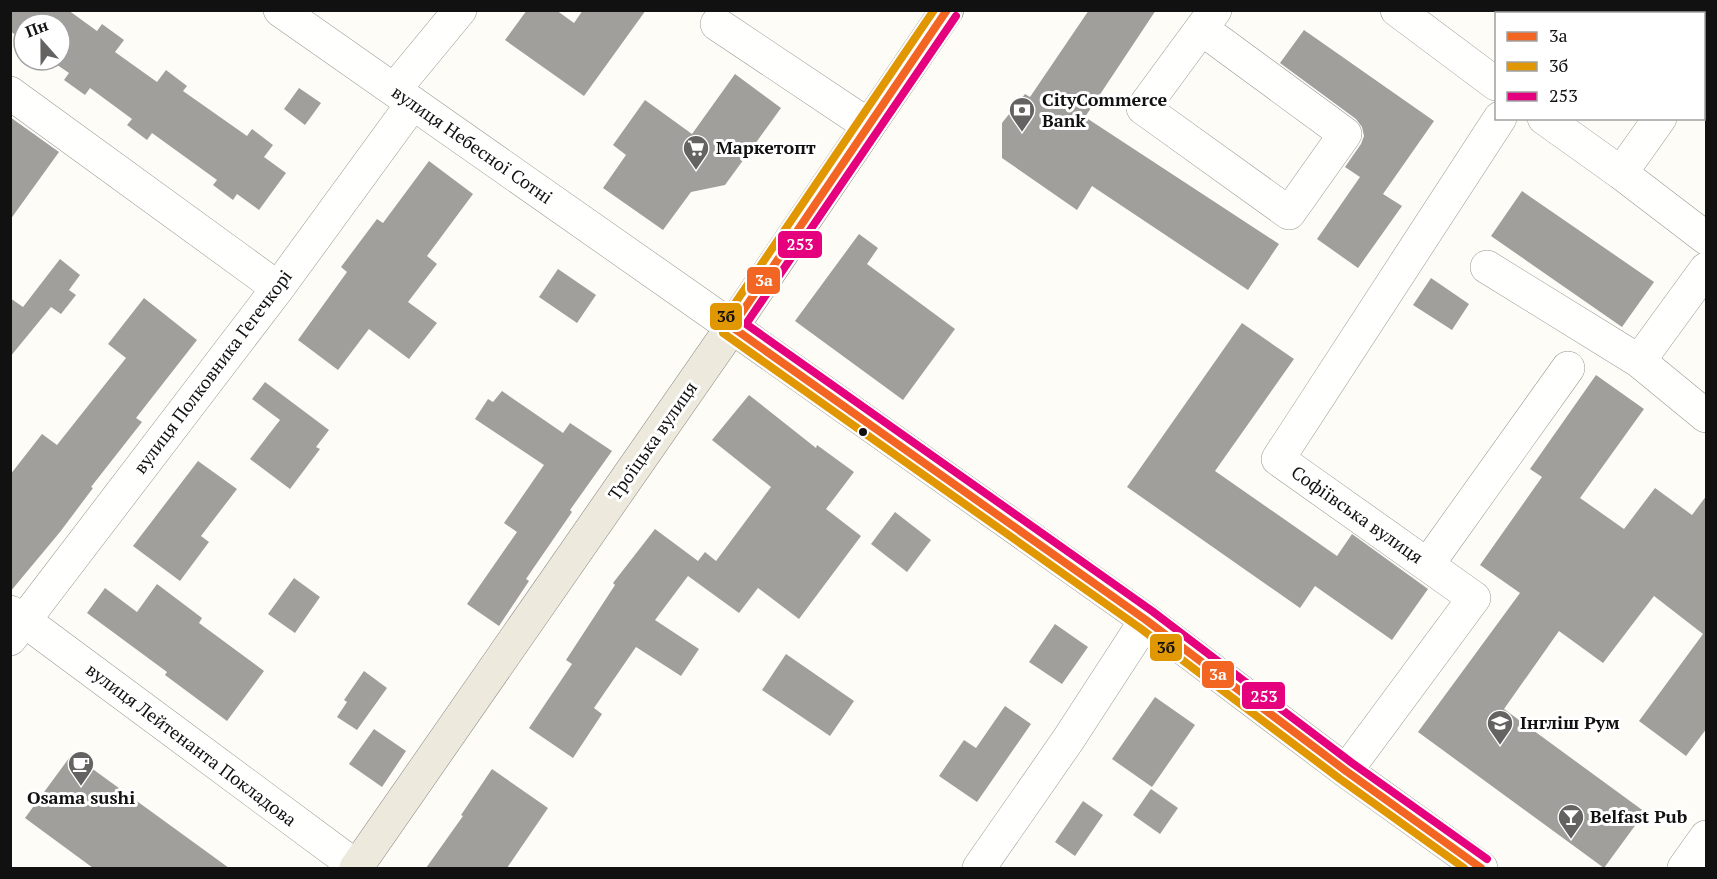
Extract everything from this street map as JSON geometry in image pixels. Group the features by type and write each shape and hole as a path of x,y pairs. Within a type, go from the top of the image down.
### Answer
{"main road":[{"name":"Троїцька вулиця","path":"356,868 732,327 947,10"}],"street":[{"name":"вулиця Небесної Сотні","path":"280,10 1146,620 1346,771 1482,868"},
{"name":"вулиця Полковника Гегечкорі","path":"15,624 278,288 460,10"},
{"path":"1397,10 1495,83"},
{"path":"1208,20 1345,134 1289,213 1143,108 1208,20"},
{"path":"717,24 868,125"},
{"path":"10,93 278,288"},
{"name":"Софіївська вулиця","path":"1346,771 1474,598 1278,459 1499,120"},
{"path":"1547,120 1707,238"},
{"path":"1621,173 1659,120"},
{"path":"1487,267 1639,361 1707,416"},
{"path":"1639,361 1707,268"},
{"path":"1428,564 1568,368"},
{"path":"979,868 1068,740 1146,620"},
{"name":"вулиця Лейтенанта Покладова","path":"15,624 356,868"},
{"path":"1684,868 1707,837"}],"building":[{"path":"10,10 68,10 71,12 12,12 12,32 10,31"},
{"path":"527,10 556,10 574,23 583,10 646,10 584,96 505,40"},
{"path":"1089,10 1156,10 1085,117 1279,244 1248,290 1092,186 1077,210 1002,158 1002,123 1025,94 1030,97"},
{"path":"72,13 97,31 102,24 124,40 115,52 157,82 166,70 187,86 183,91 247,136 252,129 273,145 264,157 286,173 259,210 237,194 233,200 213,185 217,180 152,133 147,140 127,125 132,119 90,88 85,95 64,80 72,72"},
{"path":"1304,30 1434,121 1383,194 1402,206 1358,268 1317,239 1360,177 1345,167 1361,144 1364,136 1362,127 1356,119 1280,63"},
{"path":"735,74 781,108 725,185 691,192 663,230 603,188 626,155 613,145 645,100 692,134"},
{"path":"299,88 321,103 305,125 284,109"},
{"path":"10,117 59,152 10,220"},
{"path":"429,161 473,194 427,256 437,264 408,302 437,323 409,359 369,329 338,370 298,340 347,272 341,267 377,219 383,223"},
{"path":"1522,191 1654,282 1622,327 1491,236"},
{"path":"859,234 878,248 867,264 955,329 903,400 795,321"},
{"path":"60,259 80,275 69,290 76,295 61,314 51,307 10,357 10,298 23,307"},
{"path":"558,269 596,295 577,323 539,297"},
{"path":"1431,278 1469,304 1452,330 1413,305"},
{"path":"144,298 197,340 136,418 142,422 91,487 93,488 60,532 10,592 10,475 42,434 57,445 126,358 108,344"},
{"path":"1242,323 1294,359 1215,471 1337,556 1352,534 1428,589 1392,640 1315,586 1300,608 1127,487"},
{"path":"1596,375 1644,409 1580,498 1624,529 1655,488 1692,515 1707,495 1707,728 1686,756 1639,721 1703,634 1654,596 1603,663 1559,631 1504,709 1645,812 1604,868 1418,732 1520,593 1480,565 1542,477 1530,469"},
{"path":"265,382 329,430 316,447 320,449 290,489 250,459 280,420 252,399"},
{"path":"502,391 563,433 570,423 612,451 570,510 572,512 526,579 529,581 499,626 467,604 517,532 504,523 544,465 475,419 488,399 493,402"},
{"path":"749,395 816,448 817,445 854,472 826,509 861,536 799,619 758,588 739,613 688,576 655,620 699,649 681,676 636,647 594,708 602,714 573,758 529,728 572,664 566,660 615,585 613,583 655,529 698,561 705,552 716,561 771,487 712,440"},
{"path":"198,461 237,489 201,536 209,542 180,581 133,546"},
{"path":"895,512 931,540 907,572 871,544"},
{"path":"294,578 320,597 295,633 268,614"},
{"path":"157,584 202,618 199,623 264,671 227,721 165,675 167,672 87,613 105,588 137,612"},
{"path":"1055,624 1088,647 1062,684 1029,662"},
{"path":"786,654 854,701 830,736 762,690"},
{"path":"364,671 387,688 357,730 337,717 347,702 344,700"},
{"path":"1155,697 1195,725 1152,787 1112,759"},
{"path":"1005,706 1031,724 977,802 939,776 964,740 976,748"},
{"path":"374,729 406,751 382,787 349,764"},
{"path":"72,754 229,868 93,868 25,818"},
{"path":"492,769 548,808 507,868 426,868 463,816 461,815"},
{"path":"1151,789 1178,808 1160,834 1133,815"},
{"path":"1083,801 1103,815 1075,856 1055,842"}],"transit line":[{"name":"3б","path":"934,10 723,321 723,333 1140,628 1340,779 1464,868"},
{"name":"3а","path":"947,10 732,327 1146,620 1346,771 1481,868"},
{"name":"253","path":"956,16 746,324 1152,611 1352,763 1487,859"}],"place":[{"name":"CityCommerce Bank","path":"1022,133"},
{"name":"Маркетопт","path":"696,171"},
{"name":"Інгліш Рум","path":"1500,746"},
{"name":"Osama sushi","path":"81,787"},
{"name":"Belfast Pub","path":"1571,840"}]}
